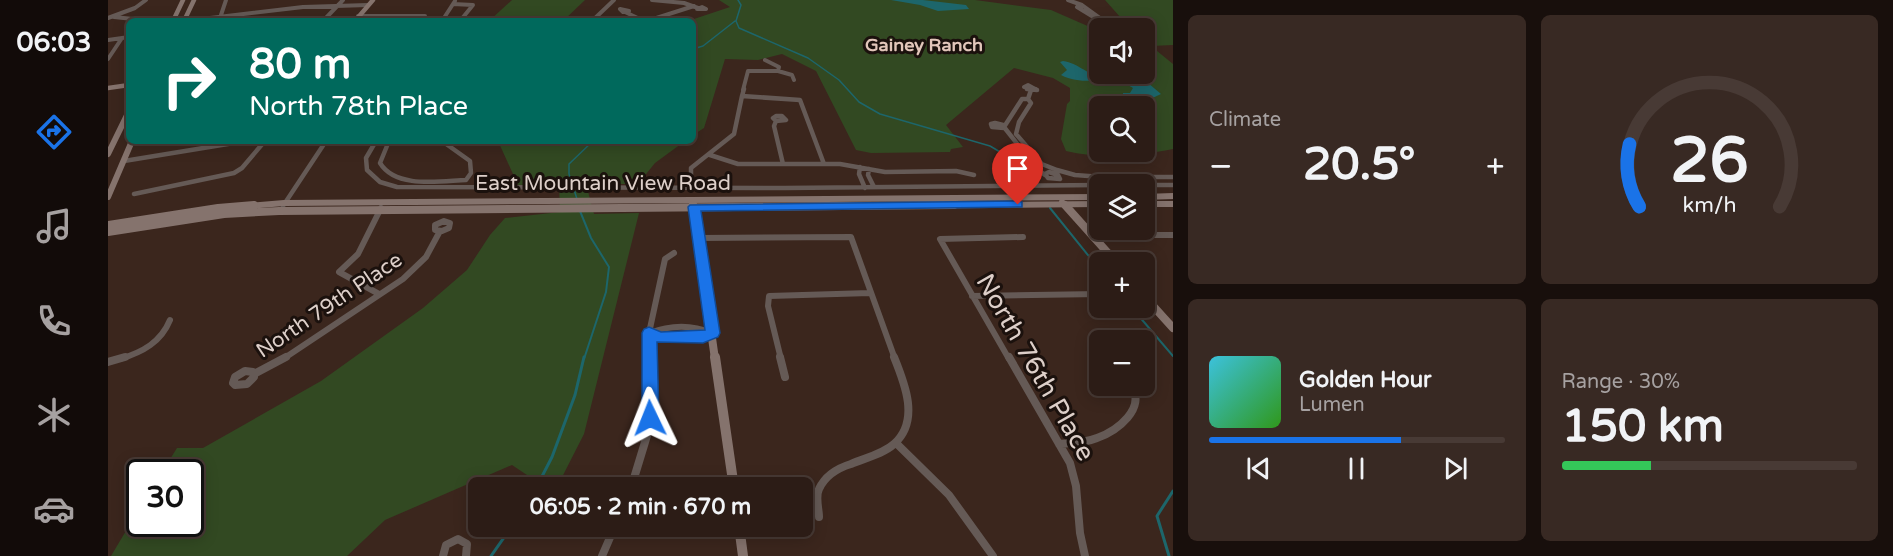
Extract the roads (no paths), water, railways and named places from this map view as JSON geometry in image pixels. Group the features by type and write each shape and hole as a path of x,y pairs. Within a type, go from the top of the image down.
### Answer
{"main road":[{"path":"174,18 183,0"},
{"path":"185,18 194,0"},
{"path":"357,18 373,0"},
{"path":"108,88 126,85"},
{"path":"108,154 126,117"},
{"path":"108,197 131,144"},
{"path":"1155,197 1173,196"},
{"path":"1058,197 1089,232"},
{"name":"East Mountain View Road","path":"694,204 1089,197"},
{"name":"East Mountain View Road","path":"108,225 218,208 284,203 382,206 1089,204"},
{"path":"694,204 732,477"},
{"path":"1155,204 1173,204"},
{"name":"East Mountain View Road","path":"108,232 224,214 382,206"},
{"path":"1096,240 1107,252"},
{"path":"1155,308 1173,328"},
{"path":"740,537 743,556"}],"street":[{"path":"108,18 135,8 146,0"},
{"path":"220,18 226,0"},
{"path":"326,18 343,0"},
{"path":"595,18 614,0"},
{"path":"652,0 695,7 656,18"},
{"path":"1068,0 1083,6 1100,18 1095,18 1077,7 1083,6"},
{"path":"446,18 454,2 473,5 462,18"},
{"path":"227,18 292,8 368,5"},
{"path":"625,12 638,18"},
{"path":"379,18 425,16"},
{"path":"114,17 126,18"},
{"path":"108,40 126,37"},
{"path":"108,59 122,38"},
{"path":"765,60 779,67 778,71"},
{"path":"691,175 691,168 734,134 748,71 778,71 792,75 794,80"},
{"path":"1031,90 1028,99 1031,103 1017,128 1017,134 1041,163"},
{"path":"742,96 800,100 824,164"},
{"path":"1005,126 1022,99 1028,99"},
{"path":"1014,112 1023,115"},
{"path":"776,121 774,126 783,164"},
{"path":"1005,126 1017,128"},
{"path":"1005,126 1018,146 1032,161 1032,165 1058,182"},
{"path":"124,161 224,144"},
{"path":"134,194 234,173 242,168 262,144"},
{"path":"279,211 324,144"},
{"path":"374,144 366,158 367,170 380,182 391,186 874,188 1058,182 1089,184"},
{"path":"388,144 380,163 389,175 408,180 466,180 471,173 470,161 444,144"},
{"path":"1018,146 1026,146"},
{"path":"710,155 738,164 824,164 893,172 964,172 974,175"},
{"path":"1032,161 1055,171 1060,177 1058,182"},
{"path":"860,167 859,174 865,188"},
{"path":"869,169 868,175 874,188"},
{"path":"1045,175 1047,172 1055,171 1102,177 1173,177"},
{"path":"1155,185 1173,185"},
{"path":"379,294 339,272 358,254 382,206"},
{"name":"North 79th Place","path":"254,374 292,354 403,279 426,257 440,231"},
{"path":"1155,235 1173,235"},
{"path":"699,238 851,237 855,243 870,293 909,401 909,419 897,443 828,477 819,489 819,517"},
{"name":"North 76th Place","path":"1023,237 940,239 1059,444 1076,478 1085,556"},
{"path":"636,477 649,429 649,333 665,259 674,253"},
{"path":"785,378 768,306 769,296 870,293"},
{"path":"972,296 1089,294"},
{"path":"108,362 128,357 154,343 166,333 171,320"},
{"path":"649,333 660,337 703,337 712,333"},
{"path":"1059,444 1089,441 1118,428 1136,406 1137,396"},
{"path":"897,443 944,487 977,529 993,556"},
{"path":"603,556 611,537"},
{"path":"443,556 446,545 458,539 467,544 465,556"}],"water":[{"path":"891,0 923,0 966,5 969,9 938,11"},
{"path":"1060,62 1069,62 1089,73 1089,80 1070,79 1061,75 1067,70"},
{"path":"1125,84 1149,84 1161,94 1155,97 1123,96 1123,93 1130,93 1133,88"}],"waterway":[{"path":"738,0 741,5 736,21 739,28 808,58 839,80 859,102 880,114 990,146 1012,159 1034,181"},
{"path":"696,48 703,46 735,21"},
{"path":"577,199 569,174 569,164 590,144"},
{"path":"1050,208 1089,256"},
{"path":"580,211 591,238 609,267 606,292 584,359"},
{"path":"1141,318 1173,356"},
{"path":"542,477 552,457 575,395 584,357"},
{"path":"1169,556 1157,516 1173,491"},
{"path":"491,556 504,537"}],"district":[{"name":"Gainey Ranch","path":"924,45"}]}
